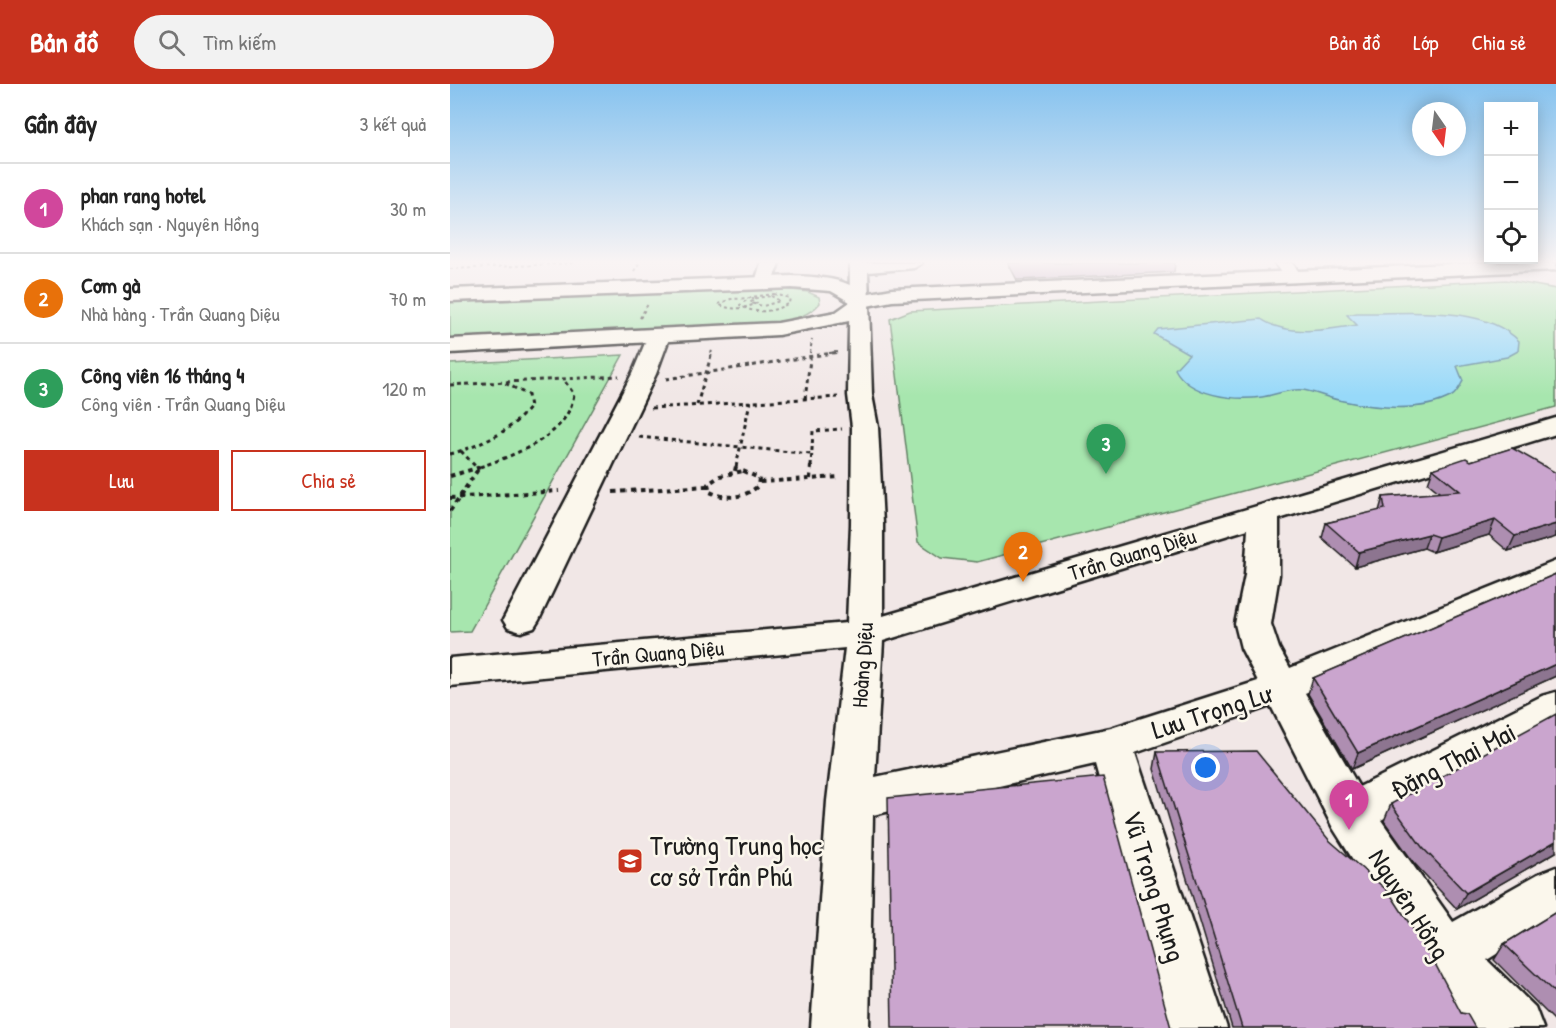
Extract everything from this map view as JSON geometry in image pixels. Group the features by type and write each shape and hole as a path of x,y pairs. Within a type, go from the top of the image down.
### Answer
{"street":[{"path":"450,346 778,329 842,317 855,307"},
{"name":"Hoàng Diệu","path":"840,1028 850,801 865,634 866,475 859,307"},
{"path":"521,620 642,379 659,336"},
{"name":"Trần Quang Diệu","path":"450,672 865,634 1556,426"},
{"path":"1497,443 1526,458"},
{"name":"Nguyên Hồng","path":"1264,514 1262,575 1253,624 1260,648 1350,814 1446,956 1484,1028"},
{"name":"Lưu Trọng Lư","path":"850,801 1111,744 1280,688 1547,583"},
{"name":"Đặng Thai Mai","path":"1350,814 1556,707"},
{"name":"Vũ Trọng Phụng","path":"1111,744 1198,1028"},
{"path":"1514,1028 1446,956 1556,890"}],"path":[{"path":"629,337 646,307"},
{"path":"762,311 763,307"},
{"path":"697,405 715,333"},
{"path":"805,399 813,337"},
{"path":"450,385 563,379 642,379 707,372 860,349"},
{"path":"450,476 517,452 551,431 570,411 574,394 563,379"},
{"path":"450,454 497,437 520,422 530,407 528,395 515,386 499,382"},
{"path":"627,409 805,399 863,411"},
{"path":"735,471 750,402"},
{"path":"810,479 813,430 863,411"},
{"path":"614,435 811,454"},
{"path":"450,511 474,478 476,468 474,463 461,451"},
{"path":"450,498 708,486 718,476 735,471 756,474 760,482"},
{"path":"708,486 710,492 715,495 731,497 747,493 760,482 866,475"}],"green space":[{"path":"450,307 816,307 806,314 778,322 450,338"},
{"path":"986,307 1556,307 1556,407 977,562 942,558 918,542 890,319 910,311"},
{"path":"623,355 470,631 450,632 450,364"}],"water":[{"path":"1420,312 1464,316 1485,321 1503,329 1519,341 1518,351 1507,357 1457,366 1463,381 1454,395 1427,405 1398,408 1338,400 1303,390 1251,398 1214,395 1191,385 1175,369 1189,354 1154,334 1158,329 1261,319 1283,328 1320,330 1357,325 1347,315"}],"building":[{"path":"1512,448 1556,473 1556,524 1515,536 1495,520 1438,537 1429,534 1359,552 1326,523 1385,509 1383,497 1460,491 1433,469 1466,458 1471,461"},
{"path":"1556,574 1556,664 1358,753 1313,678"},
{"path":"1556,714 1556,841 1466,893 1422,847 1391,804"},
{"path":"1256,751 1329,840 1389,892 1433,960 1461,1013 1467,1014 1475,1028 1242,1028 1157,752"},
{"path":"1103,777 1171,1028 892,1028 888,798"},
{"path":"1556,912 1556,994 1504,944"}],"place":[{"name":"Công viên 16 tháng 4","path":"1106,474"},
{"name":"Cơm gà","path":"1023,582"},
{"name":"phan rang hotel","path":"1349,830"},
{"name":"Trường Trung học cơ sở Trần Phú","path":"630,861"}]}
